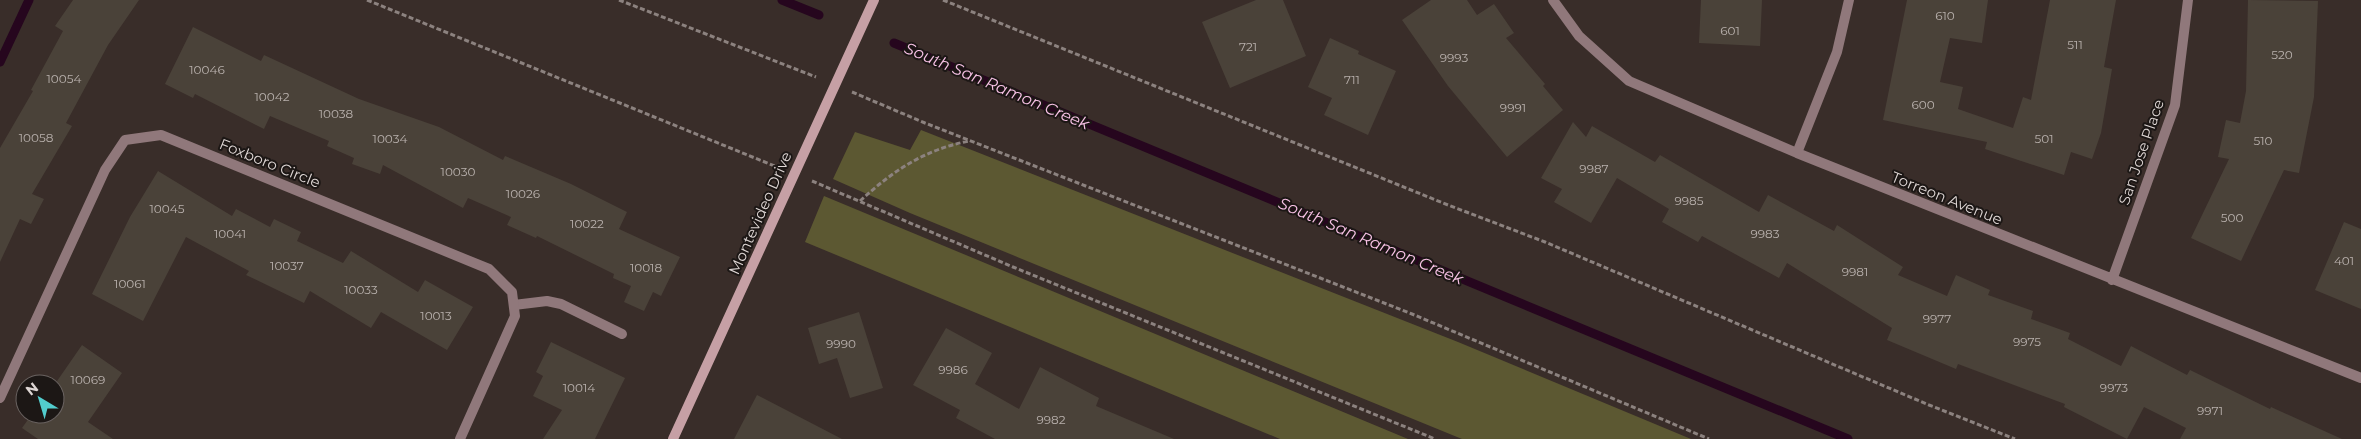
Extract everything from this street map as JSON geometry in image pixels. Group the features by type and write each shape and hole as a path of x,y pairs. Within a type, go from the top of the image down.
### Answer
{"street":[{"name":"Montevideo Drive","path":"673,439 793,173 836,86 874,0"},
{"name":"Torreon Avenue","path":"1553,0 1579,36 1629,81 1797,153 2361,378"},
{"path":"1797,153 1837,52 1849,0"},
{"name":"San Jose Place","path":"2112,280 2175,105 2188,0"},
{"name":"Foxboro Circle","path":"0,398 105,170 125,140 161,135 489,269 512,292 514,306"},
{"path":"460,439 515,316 514,306 548,301 561,304 622,334"}],"path":[{"path":"368,0 793,173 1012,266 1435,439"},
{"path":"619,0 757,52 969,140 1412,314 1709,439"},
{"path":"943,0 1439,202 1545,242 1929,405 2015,439"},
{"path":"860,201 882,181 911,161 932,150 969,140"}],"shaded area":[{"path":"921,130 1458,342 1691,439 1462,439 910,213 833,179 855,132 910,150"},
{"path":"824,196 1408,439 1280,439 805,242"}],"building":[{"path":"73,0 139,0 108,45 66,123 72,126 32,194 44,199 31,224 20,219 0,262 0,148 33,91 31,90 63,31 55,26"},
{"path":"1256,0 1283,0 1306,56 1230,88 1202,22"},
{"path":"1431,0 1467,0 1477,15 1494,4 1514,33 1506,38 1545,84 1543,86 1563,110 1507,157 1448,86 1402,20"},
{"path":"1701,0 1762,0 1760,46 1699,43"},
{"path":"1907,0 1988,0 1982,43 1950,38 1940,82 1963,87 1958,109 2013,128 2023,97 2031,100 2050,0 2116,0 2104,67 2112,69 2101,133 2092,159 2071,152 2064,175 1985,149 1987,142 1883,120"},
{"path":"2248,0 2318,1 2314,97 2299,173 2284,170 2241,261 2191,238 2229,159 2218,157 2226,120 2240,123 2246,91"},
{"path":"193,27 261,61 264,55 359,99 439,127 503,160 505,156 571,184 627,212 619,229 680,257 661,296 653,292 644,311 624,302 631,286 613,278 614,274 537,236 536,238 507,225 511,217 468,198 463,208 383,165 380,174 352,164 354,158 327,146 329,141 270,116 264,129 195,94 193,98 165,84"},
{"path":"1330,38 1359,51 1358,54 1396,71 1368,135 1324,115 1332,98 1308,87"},
{"path":"1573,122 1586,137 1592,126 1655,162 1660,155 1759,212 1768,195 1834,231 1837,225 1903,267 1898,275 1947,296 1956,275 1990,290 1988,295 2033,311 2031,319 2070,333 2068,339 2121,366 2131,346 2187,375 2190,370 2270,409 2271,407 2342,439 2180,439 2186,428 2144,407 2127,439 2064,407 2065,404 1958,364 1956,369 1887,340 1892,328 1787,263 1779,278 1702,236 1698,242 1662,222 1669,209 1617,178 1591,223 1554,202 1562,189 1541,178"},
{"path":"158,171 232,216 236,209 270,227 274,219 301,232 297,241 343,263 351,251 418,292 425,280 473,307 447,350 381,312 371,328 310,291 304,303 246,275 249,271 186,237 143,321 92,294 130,217"},
{"path":"2344,222 2361,229 2361,309 2315,290"},
{"path":"859,312 883,388 850,398 837,358 819,364 808,328"},
{"path":"946,328 992,353 975,384 1019,409 1040,367 1099,398 1096,406 1174,439 995,439 956,418 960,410 913,385"},
{"path":"551,342 625,378 595,439 543,439 562,410 533,396 543,376 536,372"},
{"path":"82,345 122,373 88,422 113,439 38,439 22,428 25,424 65,424 65,374 62,374"},
{"path":"757,395 842,439 734,439"}],"waterway":[{"path":"0,62 29,0"},
{"name":"South San Ramon Creek","path":"782,0 819,15"},
{"name":"South San Ramon Creek","path":"894,43 1848,439"}]}
